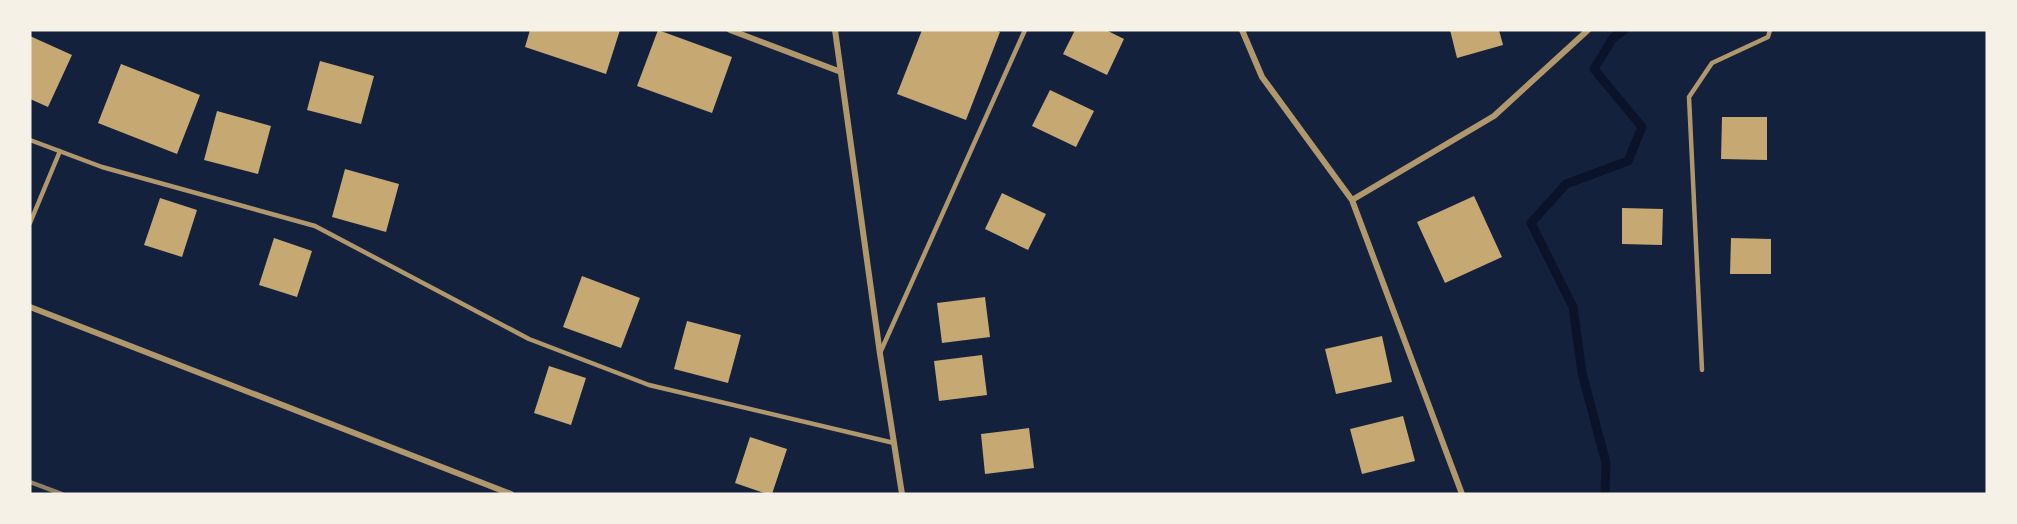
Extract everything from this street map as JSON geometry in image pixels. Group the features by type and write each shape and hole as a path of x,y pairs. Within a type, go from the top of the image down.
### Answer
{"street":[{"path":"730,30 841,72"},
{"path":"835,30 902,494"},
{"path":"1242,30 1262,77 1352,200 1462,494"},
{"path":"1352,200 1494,116 1588,30"},
{"path":"30,307 511,494"}],"lane":[{"path":"880,354 1025,30"},
{"path":"1702,370 1689,97 1712,63 1768,37 1770,30"},
{"path":"30,140 102,167 315,226 528,339 649,385 894,443"},
{"path":"30,223 60,151"}],"building":[{"path":"530,30 620,30 606,74 525,47"},
{"path":"658,30 732,57 712,113 637,86"},
{"path":"922,30 995,30 1000,32 966,120 897,94"},
{"path":"1075,30 1106,30 1124,39 1107,75 1063,54"},
{"path":"1450,30 1499,30 1503,45 1457,58"},
{"path":"30,36 72,55 48,107 30,99"},
{"path":"320,61 374,76 361,124 307,110"},
{"path":"121,64 200,95 177,154 98,123"},
{"path":"1050,90 1094,111 1076,147 1032,126"},
{"path":"217,111 271,126 258,174 204,160"},
{"path":"1722,117 1767,117 1767,160 1721,159"},
{"path":"345,169 399,184 386,232 332,217"},
{"path":"1002,193 1046,214 1028,250 985,229"},
{"path":"1474,196 1502,257 1445,283 1417,222"},
{"path":"160,198 197,210 182,257 144,245"},
{"path":"1622,208 1663,209 1662,245 1622,244"},
{"path":"274,238 312,251 297,297 259,285"},
{"path":"1731,238 1771,239 1771,274 1730,274"},
{"path":"582,276 640,298 621,348 563,327"},
{"path":"985,297 990,337 942,343 937,303"},
{"path":"687,321 741,335 728,383 674,369"},
{"path":"1382,336 1392,382 1336,394 1325,349"},
{"path":"982,355 987,395 939,401 934,361"},
{"path":"549,366 586,378 571,425 534,413"},
{"path":"1403,416 1415,461 1362,474 1350,429"},
{"path":"1029,428 1034,468 985,474 981,434"},
{"path":"750,437 787,449 772,494 735,483"}],"waterway":[{"path":"1605,494 1606,463 1582,373 1573,307 1531,223 1566,184 1628,161 1642,127 1594,69 1613,38 1624,30"}],"railway":[{"path":"30,482 62,494"}]}
